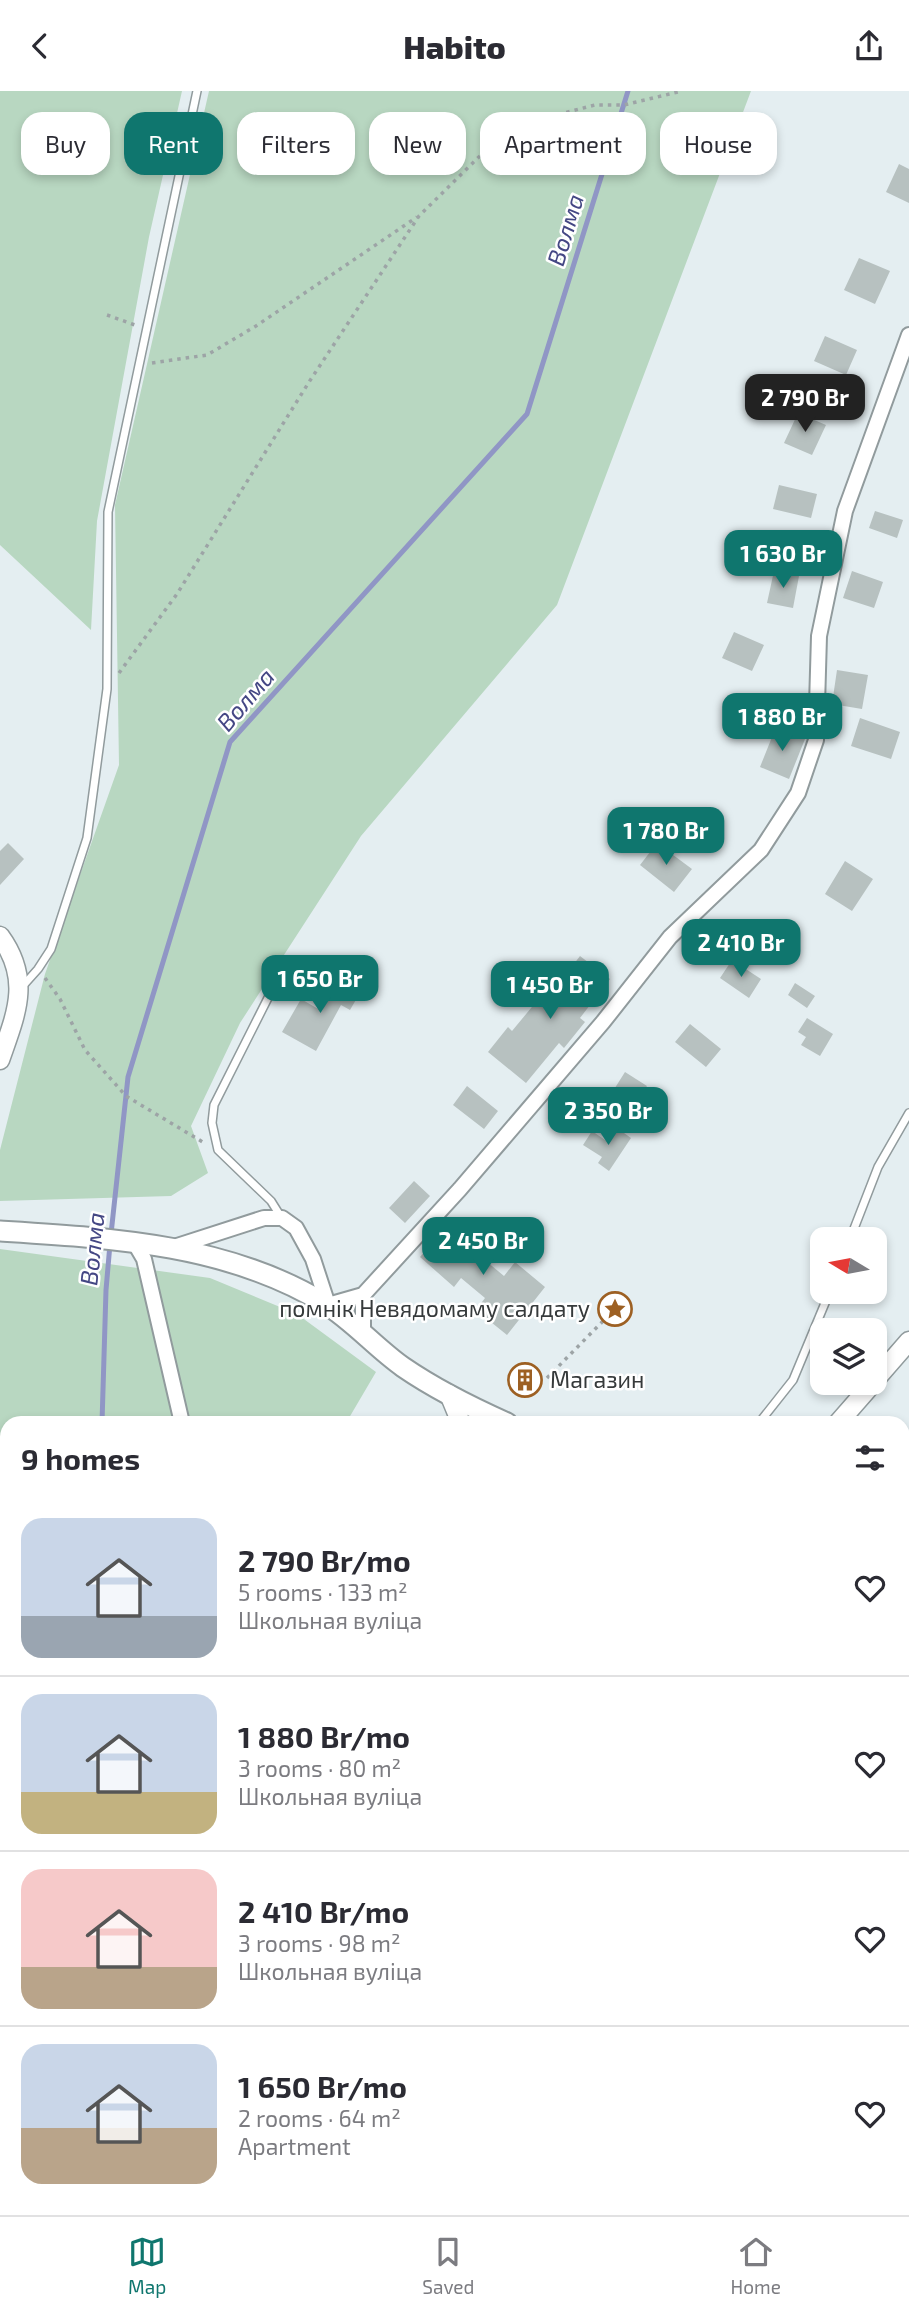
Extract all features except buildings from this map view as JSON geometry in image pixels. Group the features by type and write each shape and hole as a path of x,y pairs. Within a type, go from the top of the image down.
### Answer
{"main road":[{"path":"0,1231 81,1236 174,1247 251,1268 328,1305 404,1367 493,1416"}],"street":[{"path":"174,1247 264,1218 282,1218 296,1228 313,1259 328,1305 363,1295 478,1168 603,1022 670,937 761,851 798,793 816,740 819,636 845,511 909,335"},
{"path":"0,936 18,969 20,989 17,1009 0,1060"},
{"path":"134,1242 144,1259 180,1416"},
{"path":"363,1295 363,1334"},
{"path":"887,1366 909,1341"},
{"path":"449,1394 458,1416"},
{"path":"844,1416 862,1395"}],"lane":[{"path":"20,989 51,949 87,838 107,689 108,512 197,91"},
{"path":"273,988 214,1105 212,1123 218,1150 271,1201 282,1218"},
{"path":"855,1227 878,1167 909,1113"},
{"path":"765,1416 793,1380 825,1304"}],"path":[{"path":"139,365 207,355 256,326 419,216 488,148 524,123 595,105 624,105 682,91"},
{"path":"107,689 177,594 309,382 419,216"},
{"path":"107,315 147,329"},
{"path":"38,969 60,999 85,1050 116,1086 126,1096 218,1150"},
{"path":"547,1378 607,1317"}],"green space":[{"path":"0,91 182,91 177,112 124,112 124,175 163,175 149,237 97,521 91,630 0,545"},
{"path":"209,91 751,91 743,112 660,112 660,175 719,175 557,605 361,836 240,1023 191,1126 208,1173 171,1196 0,1201 0,1150 45,974 119,765 115,505 190,175 223,175 223,112 204,112"},
{"path":"0,1249 210,1278 297,1314 376,1372 350,1416 0,1416"}],"waterway":[{"name":"Волма","path":"111,1234 128,1077 230,742 527,414 628,91"},
{"name":"Волма","path":"102,1416 110,1244"}],"place":[{"name":"помнік Невядомаму салдату","path":"615,1309"},
{"name":"Магазин","path":"525,1380"}]}
